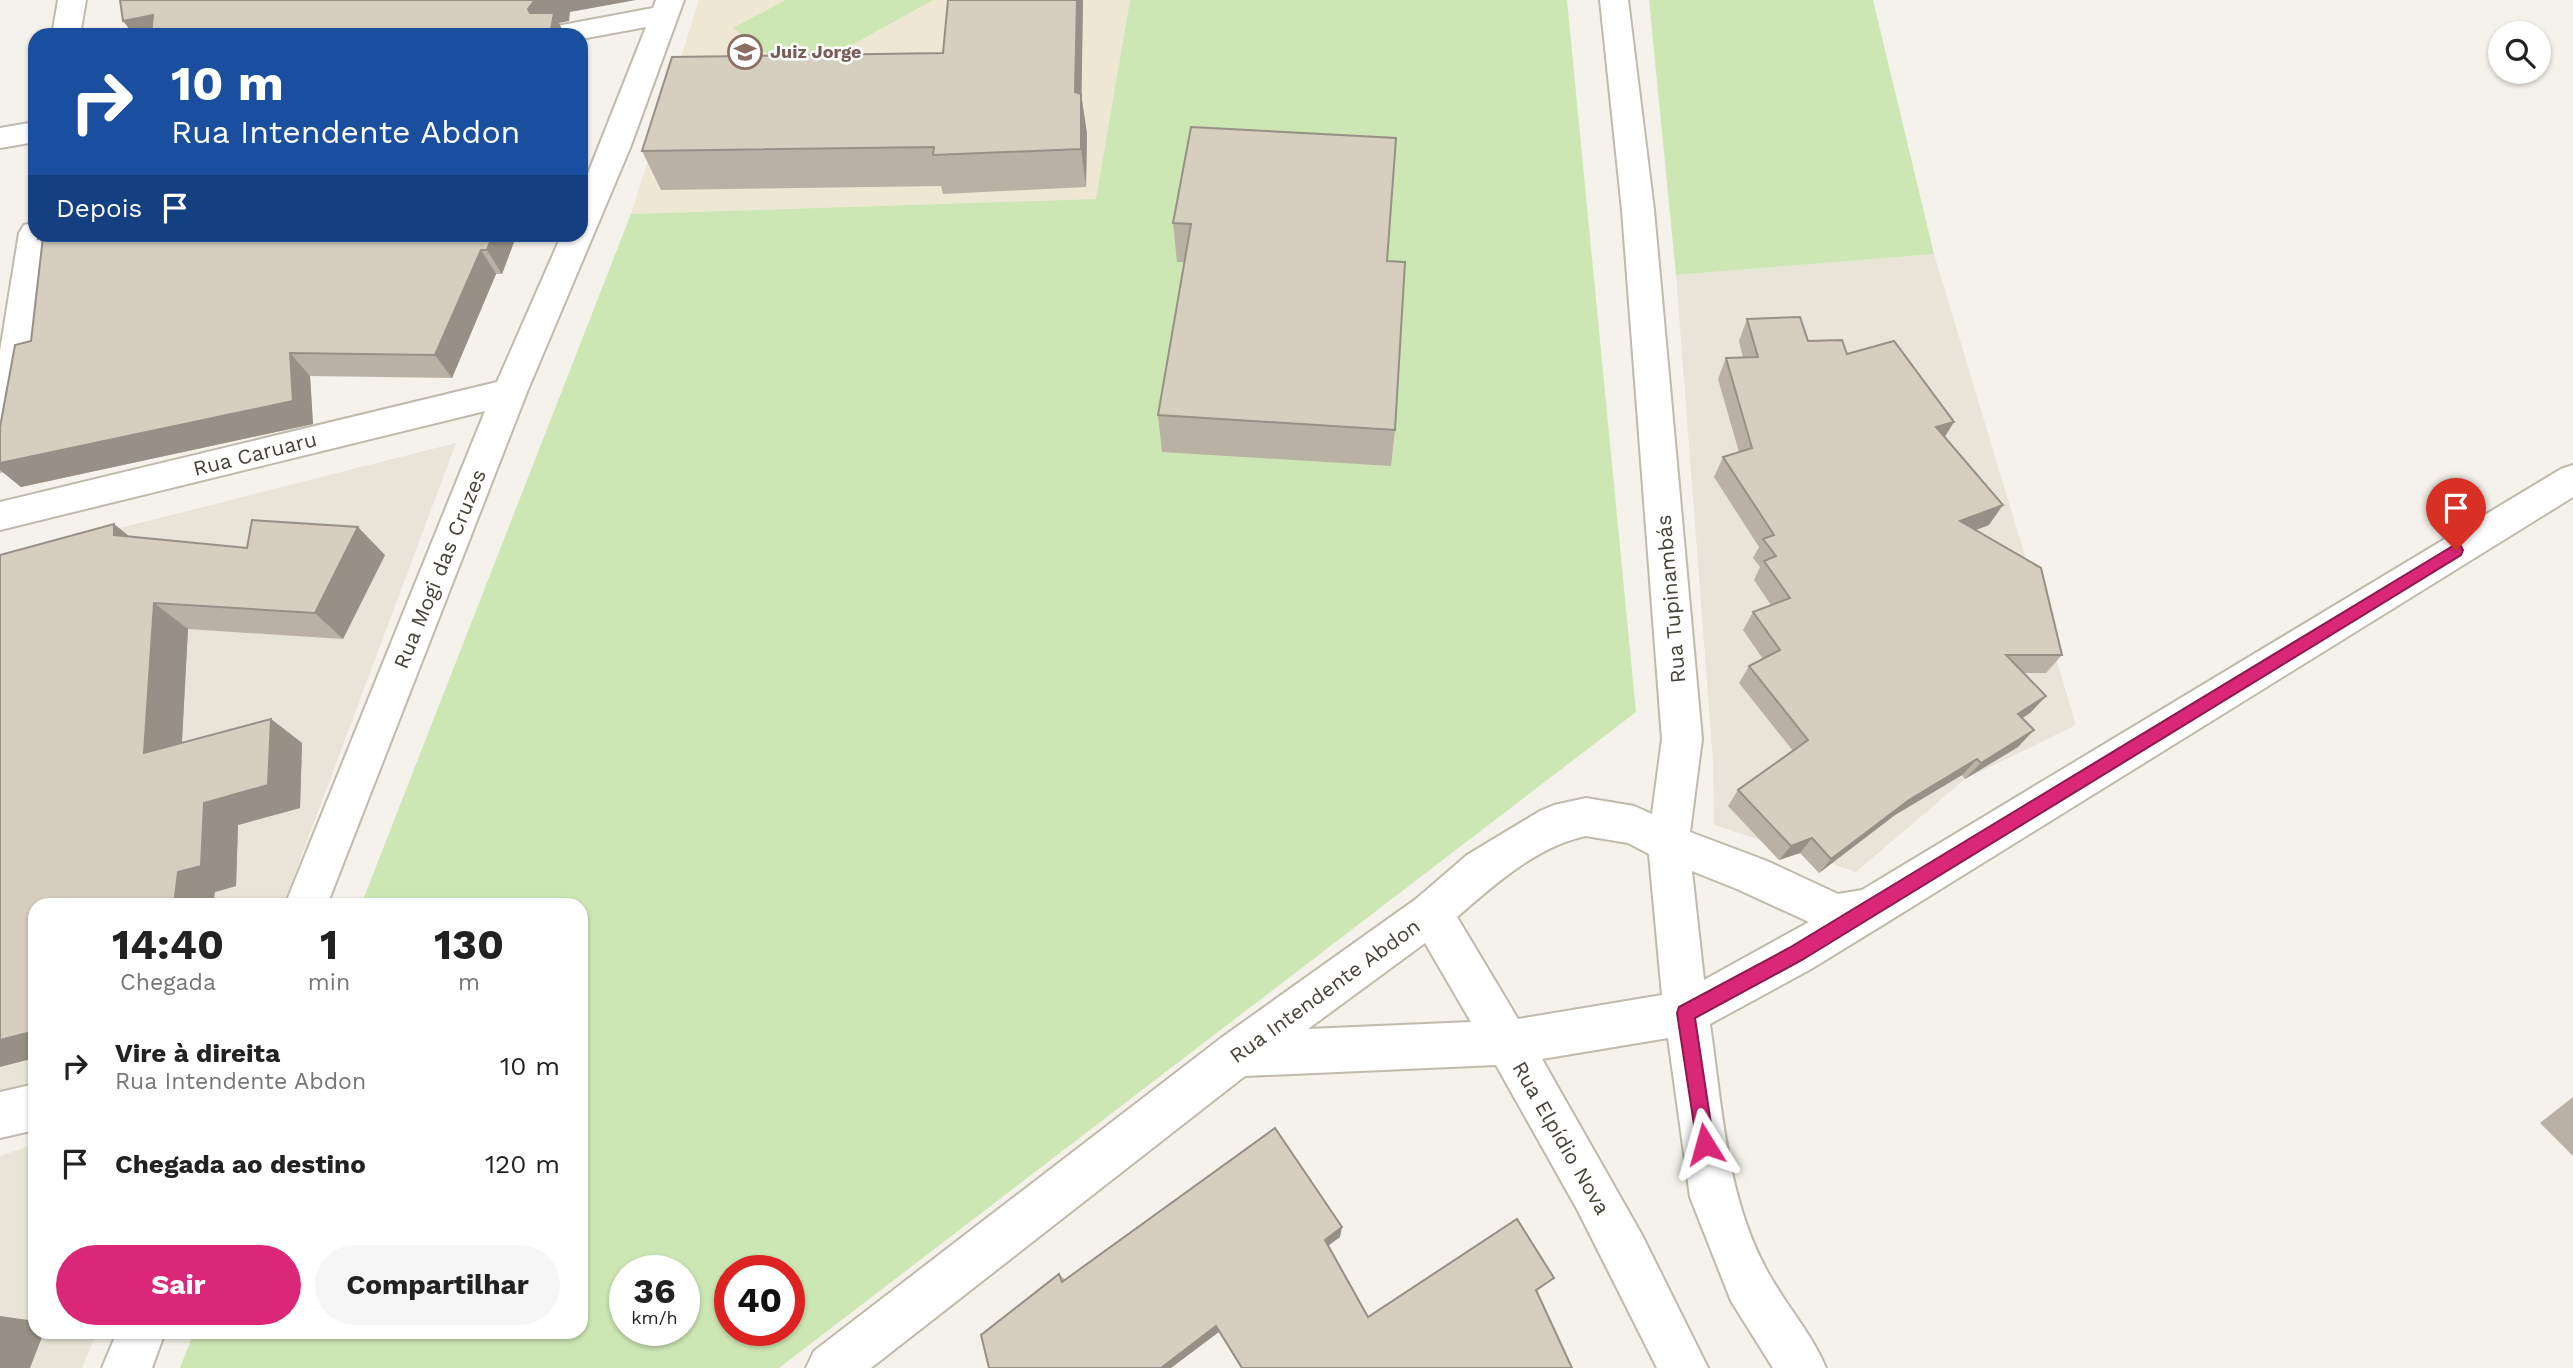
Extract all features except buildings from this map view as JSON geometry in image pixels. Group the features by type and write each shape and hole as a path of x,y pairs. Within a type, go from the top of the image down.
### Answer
{"street":[{"path":"67,28 72,0"},
{"name":"Rua Tupinambás","path":"1614,0 1638,210 1682,739 1668,843 1686,1013 1713,1197 1748,1284 1801,1368"},
{"path":"586,28 667,8"},
{"path":"588,211 615,148 667,8"},
{"path":"0,138 28,133"},
{"path":"0,457 34,242"},
{"name":"Rua Mogi das Cruzes","path":"309,898 510,392 575,242"},
{"name":"Rua Caruaru","path":"0,516 510,392"},
{"name":"Rua Intendente Abdon","path":"1686,1013 1786,960 1871,909 2573,479"},
{"name":"Rua Intendente Abdon","path":"831,1368 1237,1054 1431,913 1482,869 1554,824 1586,817 1634,825 1668,843 1752,875 1836,914 1871,909"},
{"name":"Rua Elpídio Nova","path":"1431,913 1603,1211 1650,1297 1683,1368"},
{"path":"1237,1054 1506,1043 1686,1013"},
{"path":"0,1115 28,1109"},
{"path":"127,1368 138,1339"}],"shaded area":[{"path":"699,0 1130,0 1097,199 631,214"},
{"path":"1934,254 2076,725 1965,779 1856,872 1714,825 1713,761 1676,275"},
{"path":"456,443 286,898 28,898 28,1092 0,1098 0,665 29,551"},
{"path":"28,1146 28,1339 94,1339 82,1368 0,1368 0,1156"}],"green space":[{"path":"786,0 933,0 796,76 733,28"},
{"path":"1130,0 1567,0 1636,712 779,1368 180,1368 191,1339 588,1339 588,898 364,898 631,214 1096,199"},
{"path":"1649,0 1873,0 1934,254 1676,275"}],"place":[{"name":"Juiz Jorge","path":"745,52"}],"route":[{"path":"1705,1144 1686,1013 1796,954 2456,550"}]}
